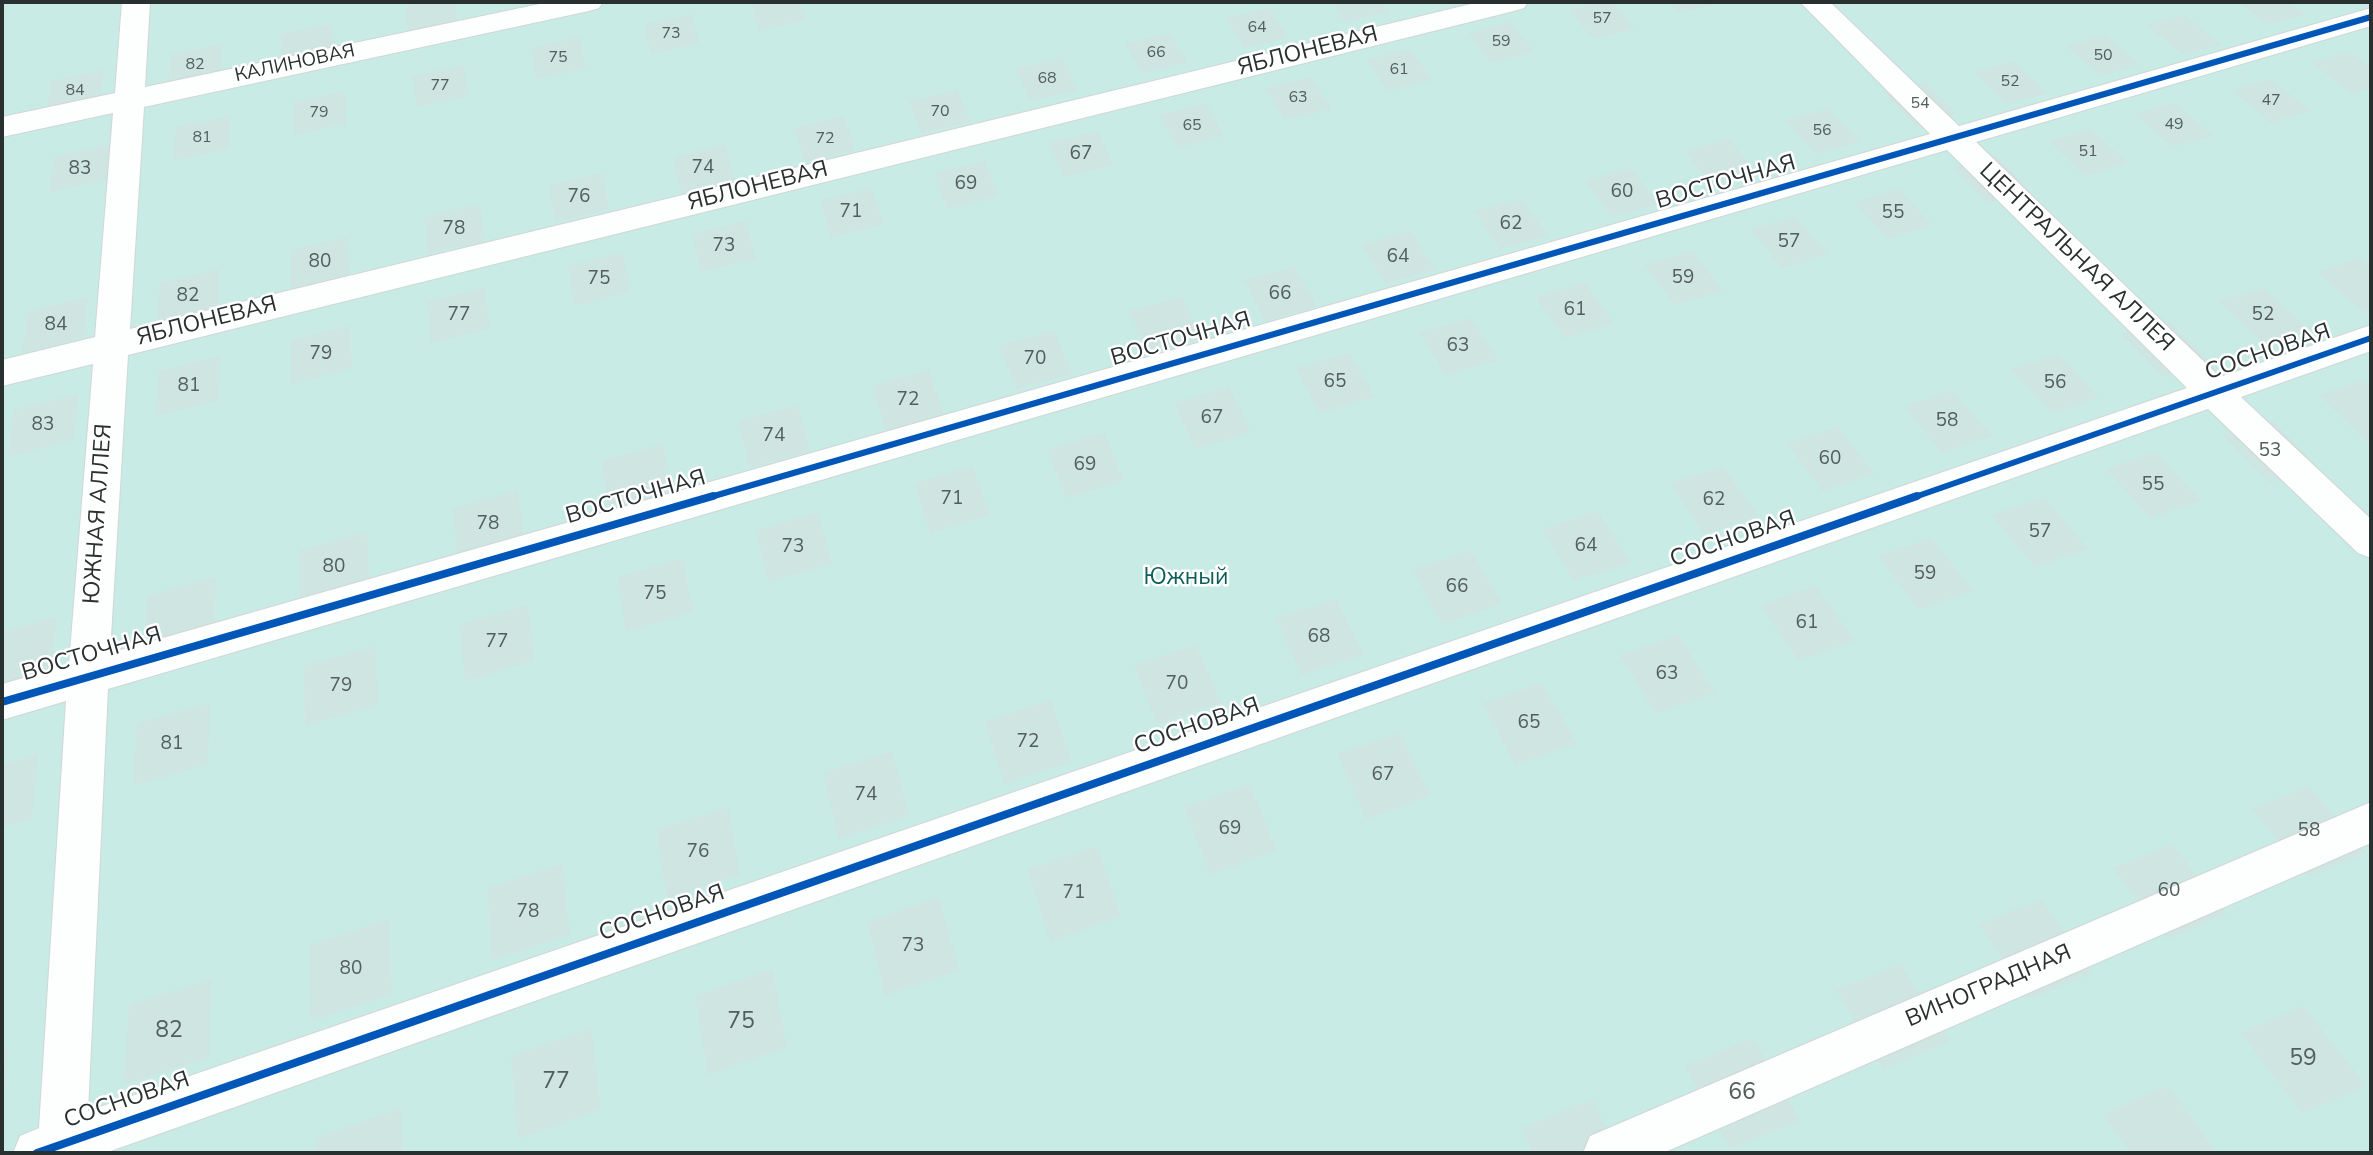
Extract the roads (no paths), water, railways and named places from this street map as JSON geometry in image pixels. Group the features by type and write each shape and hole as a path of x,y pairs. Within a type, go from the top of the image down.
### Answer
{"street":[{"name":"ЮЖНАЯ АЛЛЕЯ","path":"54,1150 136,2"},
{"name":"КАЛИНОВАЯ","path":"2,127 589,2"},
{"name":"ЯБЛОНЕВАЯ","path":"2,373 1514,2"},
{"name":"ЦЕНТРАЛЬНАЯ АЛЛЕЯ","path":"1814,2 2213,392 2371,542"},
{"name":"ВОСТОЧНАЯ","path":"2,702 2371,17"},
{"name":"СОСНОВАЯ","path":"54,1150 2371,338"},
{"name":"ВИНОГРАДНАЯ","path":"1607,1153 2371,822"}],"park label":[{"name":"Южный","path":"1186,578"}]}
